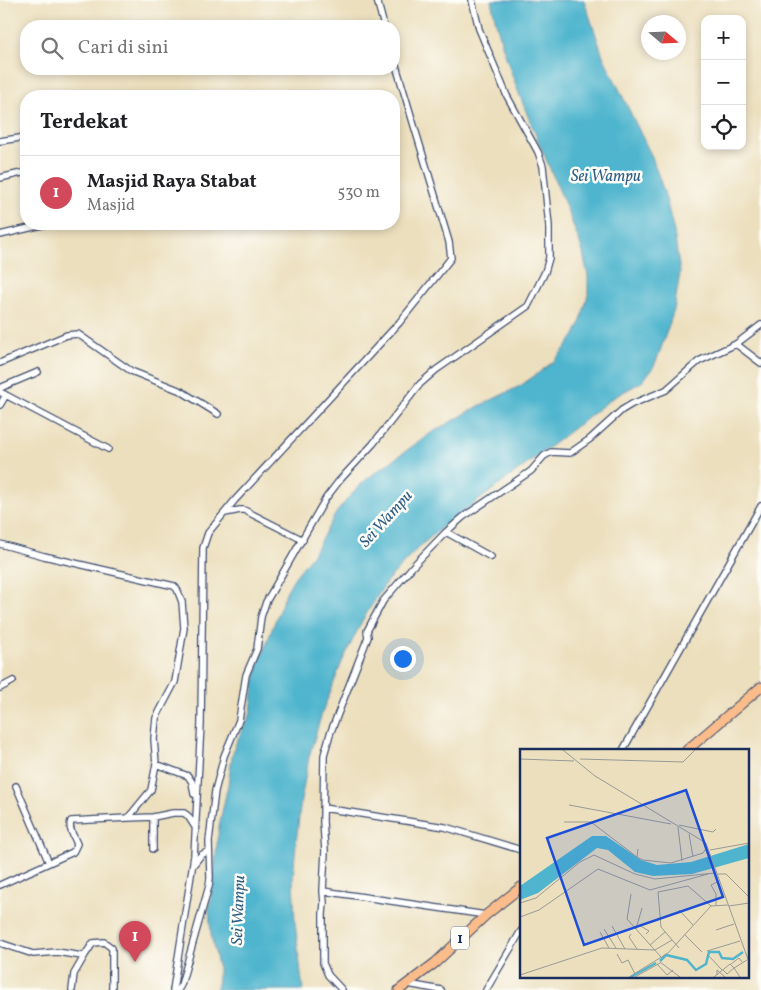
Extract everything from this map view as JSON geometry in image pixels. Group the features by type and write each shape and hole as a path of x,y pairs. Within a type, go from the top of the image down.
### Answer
{"highway":[{"path":"687,749 761,687"},
{"name":"1","path":"399,990 435,963 486,915 520,888"}],"street":[{"path":"377,0 382,20"},
{"path":"178,990 181,986 209,886 208,851 215,791 224,756 239,720 246,674 257,650 261,617 266,602 326,498 339,481 373,444 420,384 436,370 524,310 531,302 548,264 549,226 543,166 538,152 507,96 479,29 472,0"},
{"path":"173,990 192,868 202,687 203,548 208,533 317,410 399,322 451,258 449,242 399,75"},
{"path":"0,141 20,138"},
{"path":"0,178 20,173"},
{"path":"0,234 20,230"},
{"path":"342,990 328,975 323,963 324,755 330,734 368,637 367,631 383,601 446,532 463,517 531,471 544,456 551,452 570,453 590,439 622,410 666,390 699,361 736,344 761,325"},
{"path":"0,363 67,335 78,334 131,371 181,391 218,414"},
{"path":"736,344 761,363"},
{"path":"0,388 38,372"},
{"path":"0,405 3,394 108,449"},
{"path":"624,749 761,506"},
{"path":"225,513 244,510 302,540"},
{"path":"446,532 491,557"},
{"path":"0,544 172,585 177,589 182,602 184,631 174,685 156,718 154,739 156,764 149,793 128,818"},
{"path":"0,688 13,682"},
{"path":"156,764 188,776 192,782 196,804"},
{"path":"16,786 48,863"},
{"path":"323,808 445,827 520,850"},
{"path":"0,885 73,852 77,842 70,826 71,821 153,817 184,813 195,827"},
{"path":"153,817 153,849"},
{"path":"192,868 195,860 208,851"},
{"path":"323,891 486,915"},
{"path":"486,990 520,933"},
{"path":"72,990 74,974 85,955 93,943 104,942 112,948 112,990"},
{"path":"0,943 33,954 57,952 85,955"},
{"path":"408,984 441,990"}],"water":[{"name":"Sei Wampu","path":"491,0 584,0 603,56 652,157 665,195 674,232 680,273 674,310 654,366 643,381 611,399 441,528 417,549 387,581 362,621 342,662 322,713 309,757 301,800 293,878 295,923 303,990 216,990 218,966 211,934 209,910 219,826 235,745 251,713 254,685 259,664 286,592 294,578 313,554 336,513 368,478 431,433 520,386 537,374 553,362 568,345 580,324 588,295 588,276 582,249 508,64"}],"place":[{"name":"Masjid Raya Stabat","path":"135,962"}]}
